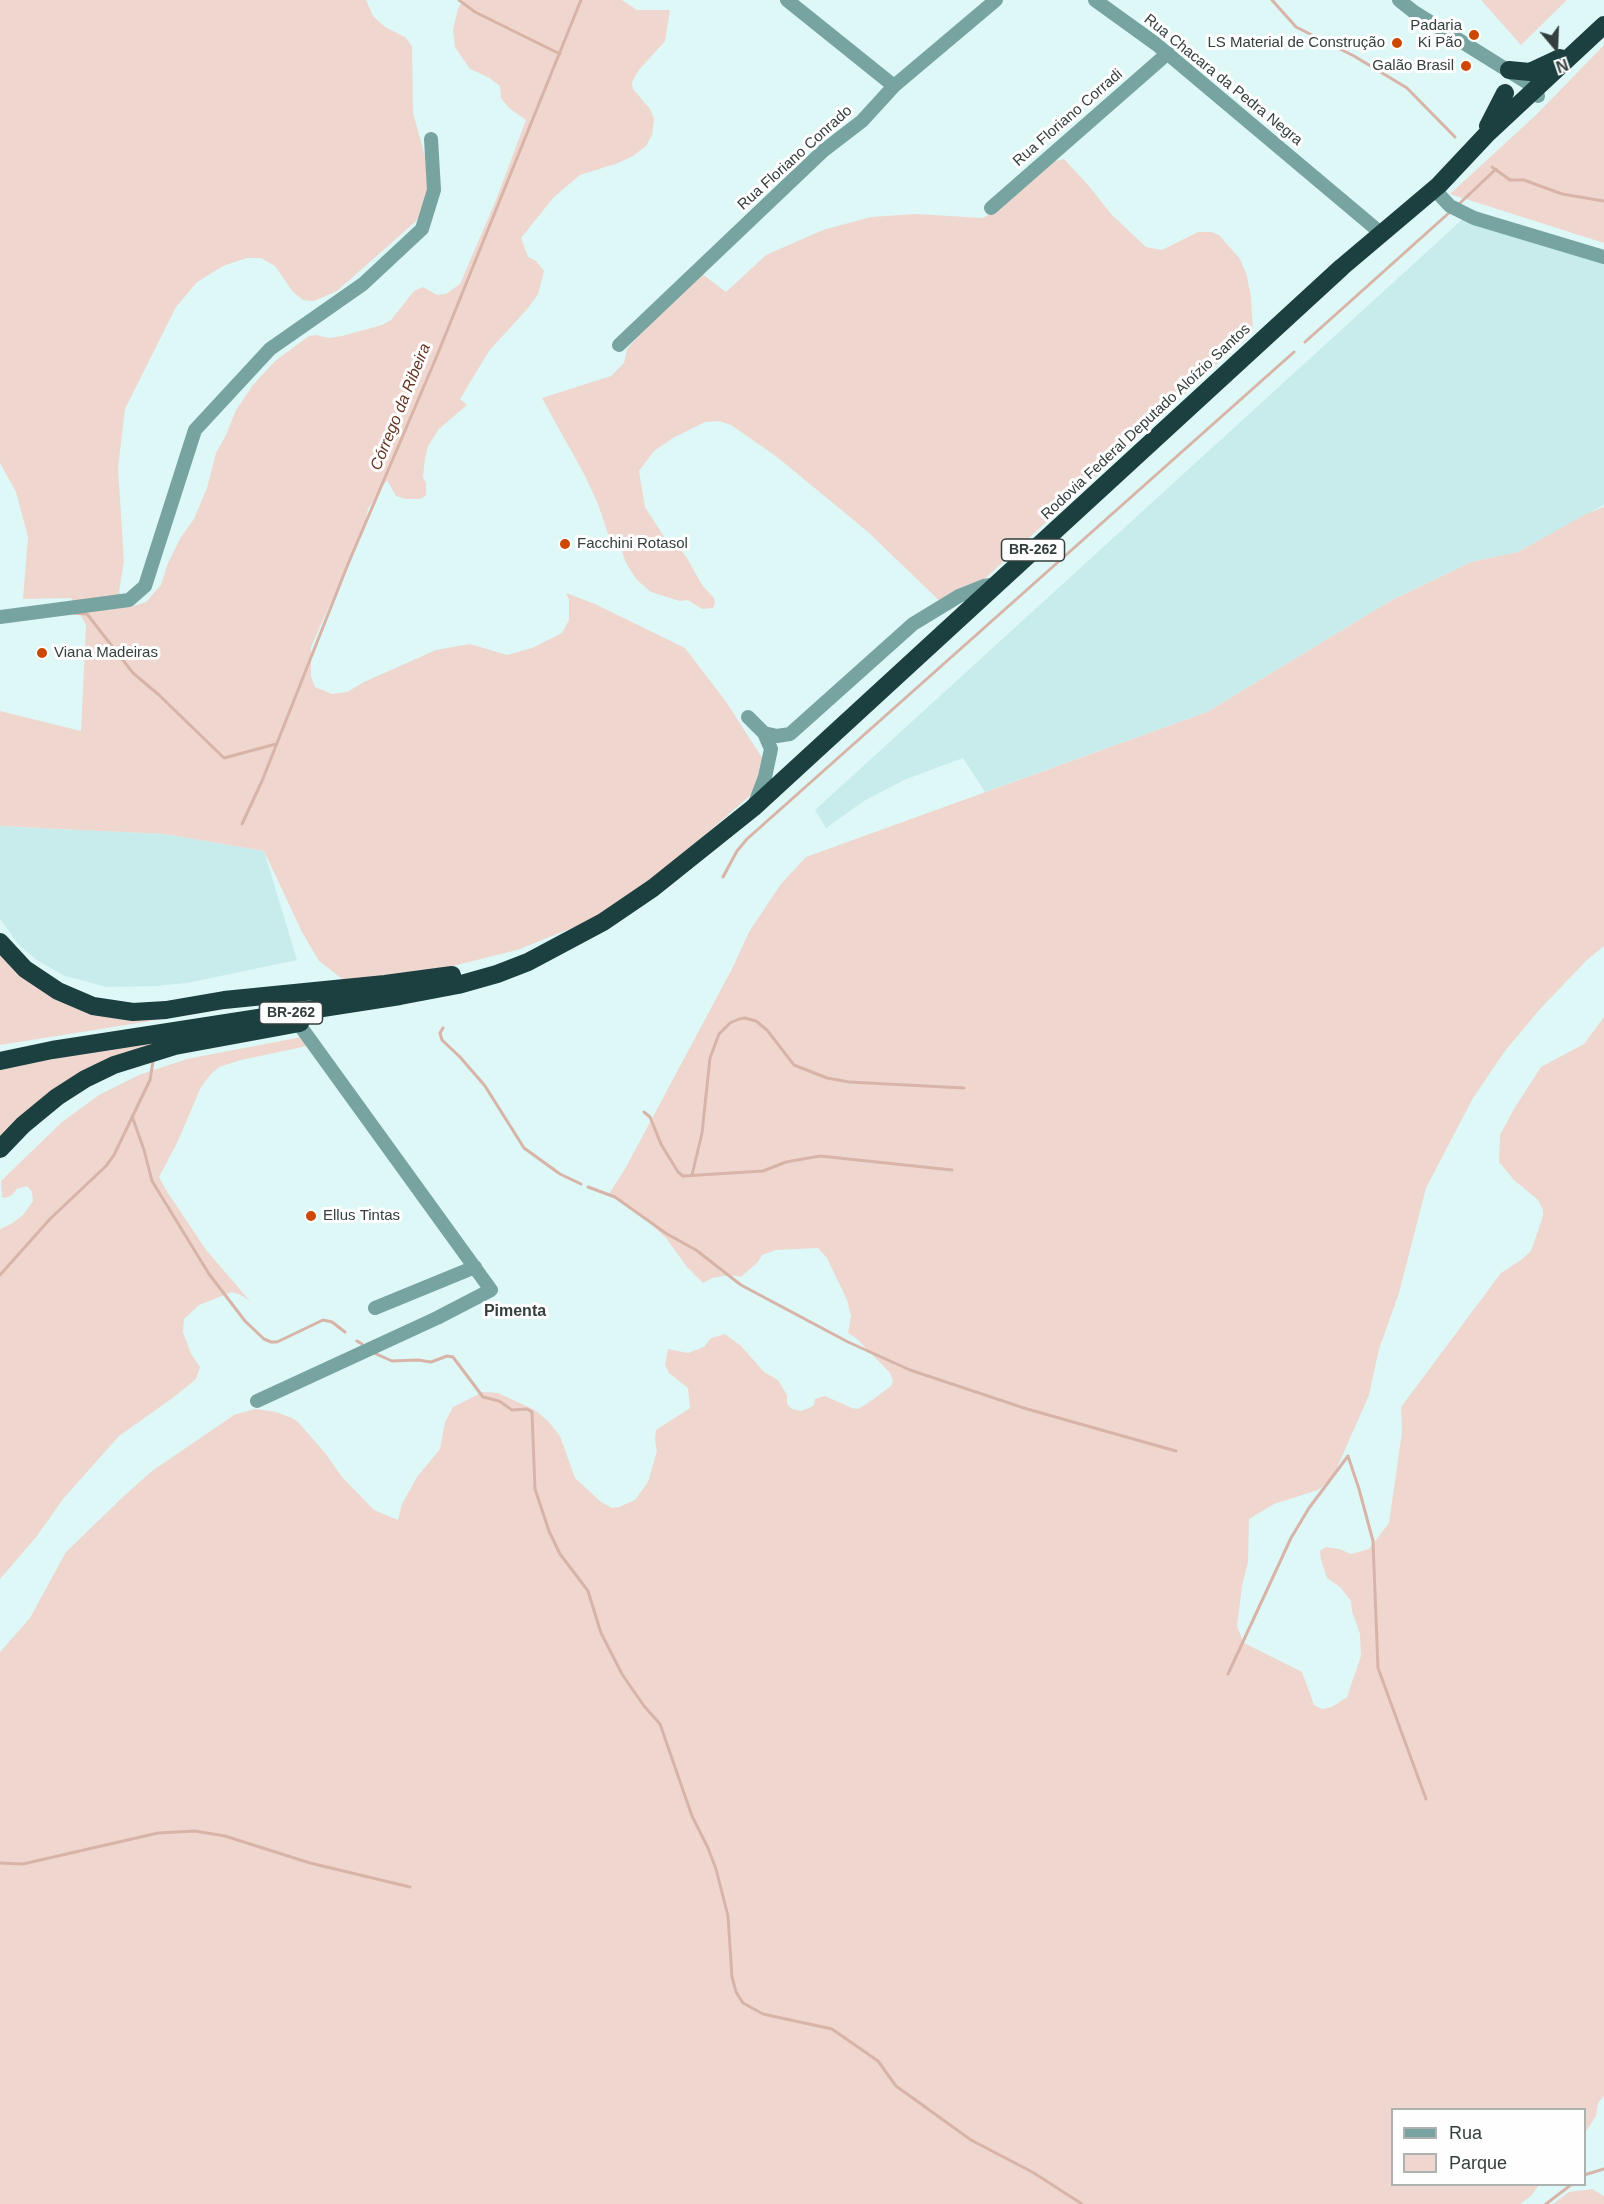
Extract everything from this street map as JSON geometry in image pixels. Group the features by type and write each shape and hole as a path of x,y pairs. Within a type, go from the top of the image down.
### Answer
{"highway":[{"name":"Rodovia Federal Deputado Aloízio Santos","path":"562,944 603,922 653,888 753,808 1325,282 1436,187 1514,105 1536,93 1604,25"},
{"path":"1536,93 1589,50 1604,31"},
{"path":"1503,68 1530,72 1582,46"},
{"path":"1436,187 1514,105"},
{"name":"BR-262","path":"0,942 25,969 58,992 93,1006 133,1012 402,982 475,971"},
{"name":"BR-262","path":"0,1149 23,1125 57,1097 85,1079 152,1051 442,993 481,981 562,944"},
{"name":"BR-262","path":"6,1054 398,987 475,971 562,944"},
{"name":"BR-262","path":"6,1054 429,991 484,978 520,965"}],"street":[{"path":"787,0 894,86"},
{"name":"Rua Floriano Conrado","path":"619,345 823,151 862,120 894,86 996,0"},
{"name":"Rua Chacara da Pedra Negra","path":"1095,0 1168,53 1382,234"},
{"path":"1399,0 1414,12 1528,83 1536,93"},
{"name":"Rua Floriano Corradi","path":"991,208 1168,53"},
{"path":"1503,68 1514,105"},
{"path":"0,617 129,600 145,586 195,430 270,349 363,284 422,229 434,190 431,139"},
{"path":"1436,187 1450,206 1474,218 1604,257"},
{"path":"764,734 777,736 790,734 913,624 959,596 984,586 997,584"},
{"path":"748,717 764,734 771,749 765,777 753,808"},
{"path":"257,1401 437,1318 491,1290 298,1023"},
{"path":"375,1308 475,1267"}],"shaded area":[{"path":"1465,217 1604,263 1604,505 1518,552 1471,562 1390,601 1207,712 985,792 963,758 904,780 864,801 826,828 815,810"},
{"path":"0,826 165,834 264,851 297,960 187,983 155,986 107,987 65,976 38,961 19,945 0,919"}],"green space":[{"path":"0,0 366,0 373,16 385,27 405,37 412,46 413,113 425,156 428,178 426,208 415,222 337,291 314,301 303,300 293,292 275,266 261,258 247,258 223,266 197,282 176,307 125,409 118,468 124,561 119,592 125,603 134,606 146,602 161,585 168,563 181,537 194,519 207,488 216,453 236,410 253,385 275,361 309,336 329,338 382,325 391,320 414,291 423,287 437,295 446,294 460,284 496,200 526,120 509,108 501,98 500,86 488,77 470,69 455,47 453,30 458,9 463,0 622,0 637,10 670,10 665,41 638,71 632,82 633,89 650,109 654,119 652,135 646,146 633,156 618,163 580,175 554,197 521,238 528,257 536,261 544,271 538,294 489,351 460,399 467,405 439,429 428,446 423,477 426,483 426,495 420,499 396,496 387,480 368,509 364,528 311,647 311,676 315,687 332,694 347,692 436,650 470,644 507,655 532,648 562,633 569,620 569,599 566,593 595,604 685,648 727,703 764,761 753,793 676,860 618,903 582,924 517,950 433,971 353,985 319,961 302,932 264,851 165,834 0,826 0,711 81,731 86,625 71,598 23,599 28,537 16,492 0,463"},
{"path":"1481,0 1567,0 1521,45"},
{"path":"1604,45 1604,243 1450,194 1537,114"},
{"path":"1064,159 1111,214 1146,247 1162,250 1198,232 1211,232 1219,235 1240,259 1247,276 1253,331 950,611 868,532 777,457 731,425 719,421 705,422 673,438 654,451 639,471 645,507 665,538 680,549 702,585 714,598 713,608 702,609 688,600 680,601 651,592 637,580 626,563 619,543 609,537 598,504 584,474 542,398 611,376 624,363 627,349 693,267 726,292 766,255 823,230 871,217 916,214 983,218 1009,201 1046,163"},
{"path":"1604,507 1604,946 1587,960 1540,1009 1505,1051 1473,1098 1426,1188 1399,1293 1379,1349 1369,1395 1332,1479 1318,1490 1274,1504 1249,1519 1248,1562 1242,1586 1237,1626 1244,1643 1302,1672 1314,1705 1322,1709 1332,1707 1347,1697 1361,1656 1360,1634 1351,1601 1340,1587 1327,1578 1320,1551 1326,1547 1351,1554 1369,1549 1389,1523 1402,1432 1401,1407 1501,1273 1531,1251 1543,1216 1538,1200 1514,1180 1499,1162 1500,1135 1541,1067 1584,1044 1604,1017 1604,2096 1598,2103 1596,2116 1586,2131 1586,2108 1391,2108 1391,2186 1538,2186 1531,2196 1520,2204 0,2204 0,1652 30,1618 66,1552 152,1471 234,1415 255,1409 276,1412 298,1422 326,1454 342,1477 374,1510 398,1520 402,1504 417,1477 440,1449 445,1422 453,1407 483,1392 498,1393 535,1410 548,1421 560,1436 575,1478 601,1502 612,1508 635,1500 648,1482 657,1451 656,1430 690,1408 688,1388 669,1373 665,1365 668,1349 688,1353 704,1347 711,1338 725,1334 741,1346 764,1372 778,1380 787,1395 787,1404 792,1409 801,1411 809,1408 814,1405 815,1399 825,1396 858,1409 868,1403 891,1386 893,1381 890,1373 856,1338 848,1333 851,1316 847,1300 827,1258 818,1248 776,1250 762,1255 758,1262 741,1277 729,1275 712,1278 703,1283 687,1267 666,1238 643,1217 609,1194 625,1169 733,967 749,932 781,884 806,857 1207,712 1390,601 1471,562 1518,552 1586,514"},
{"path":"0,949 71,1003 264,1003 0,1045"},
{"path":"270,1020 136,1053 0,1144 0,1066"},
{"path":"312,1035 307,1046 241,1060 219,1067 211,1074 201,1087 177,1143 159,1177 207,1251 250,1301 232,1292 199,1305 184,1319 183,1332 191,1354 200,1367 196,1379 119,1436 63,1499 37,1536 0,1579 0,1229 23,1215 33,1201 32,1192 27,1186 17,1189 12,1195 2,1197 1,1181 62,1122 99,1095 139,1075 187,1059"},
{"path":"1592,2189 1604,2196 1604,2204 1553,2204 1569,2192"}],"waterway":[{"path":"459,0 475,12 560,54"},
{"name":"Córrego da Ribeira","path":"242,824 262,781 348,564 436,358 581,0"},
{"path":"1272,0 1296,27 1354,56 1407,88 1455,137"},
{"path":"1492,167 1510,180 1524,180 1562,194 1604,201"},
{"path":"1458,205 1496,169"},
{"path":"1305,342 1450,212"},
{"path":"723,877 737,851 747,839 1294,352"},
{"path":"72,613 87,614 133,673 224,758 276,744"},
{"path":"692,1175 702,1133 710,1058 719,1034 730,1023 739,1019 756,1021 767,1030 794,1065 827,1078 849,1082 964,1088"},
{"path":"443,1028 440,1033 442,1040 485,1086 524,1148 560,1174 581,1184"},
{"name":"Córrego da Ribeira","path":"0,1275 50,1219 106,1166 114,1155 150,1080 153,1061"},
{"path":"644,1112 650,1117 661,1144 678,1172 683,1176 763,1171 786,1162 820,1156 952,1170"},
{"path":"132,1116 152,1181 209,1274 245,1321 264,1339 271,1342 277,1342 323,1320 332,1322 345,1332"},
{"path":"588,1187 615,1197 667,1234 696,1250 741,1285 848,1342 910,1370 1027,1409 1176,1451"},
{"path":"357,1341 362,1344"},
{"path":"374,1353 392,1361 431,1362 447,1356 453,1357 483,1397 499,1401 512,1410 527,1409 532,1412 535,1489 549,1531 560,1554 588,1591 601,1633 622,1674 644,1706 660,1724 692,1816 716,1869 728,1916 732,1977 736,1992 743,2003 763,2014 832,2029 878,2061 896,2086 971,2140 1034,2173 1082,2204"},
{"path":"1348,1456 1373,1541 1378,1668 1426,1799"},
{"path":"1228,1674 1291,1538 1309,1508 1348,1456"},
{"path":"0,1863 23,1864 158,1833 195,1831 225,1836 310,1863 410,1887"},
{"path":"1586,2174 1604,2169"},
{"path":"1546,2204 1569,2186"}],"place":[{"name":"Padaria Ki Pão","path":"1474,35"},
{"name":"LS Material de Construção","path":"1397,43"},
{"name":"Galão Brasil","path":"1466,66"},
{"name":"Facchini Rotasol","path":"565,544"},
{"name":"Viana Madeiras","path":"42,653"},
{"name":"Ellus Tintas","path":"311,1216"}],"district":[{"name":"Pimenta","path":"515,1312"}]}
